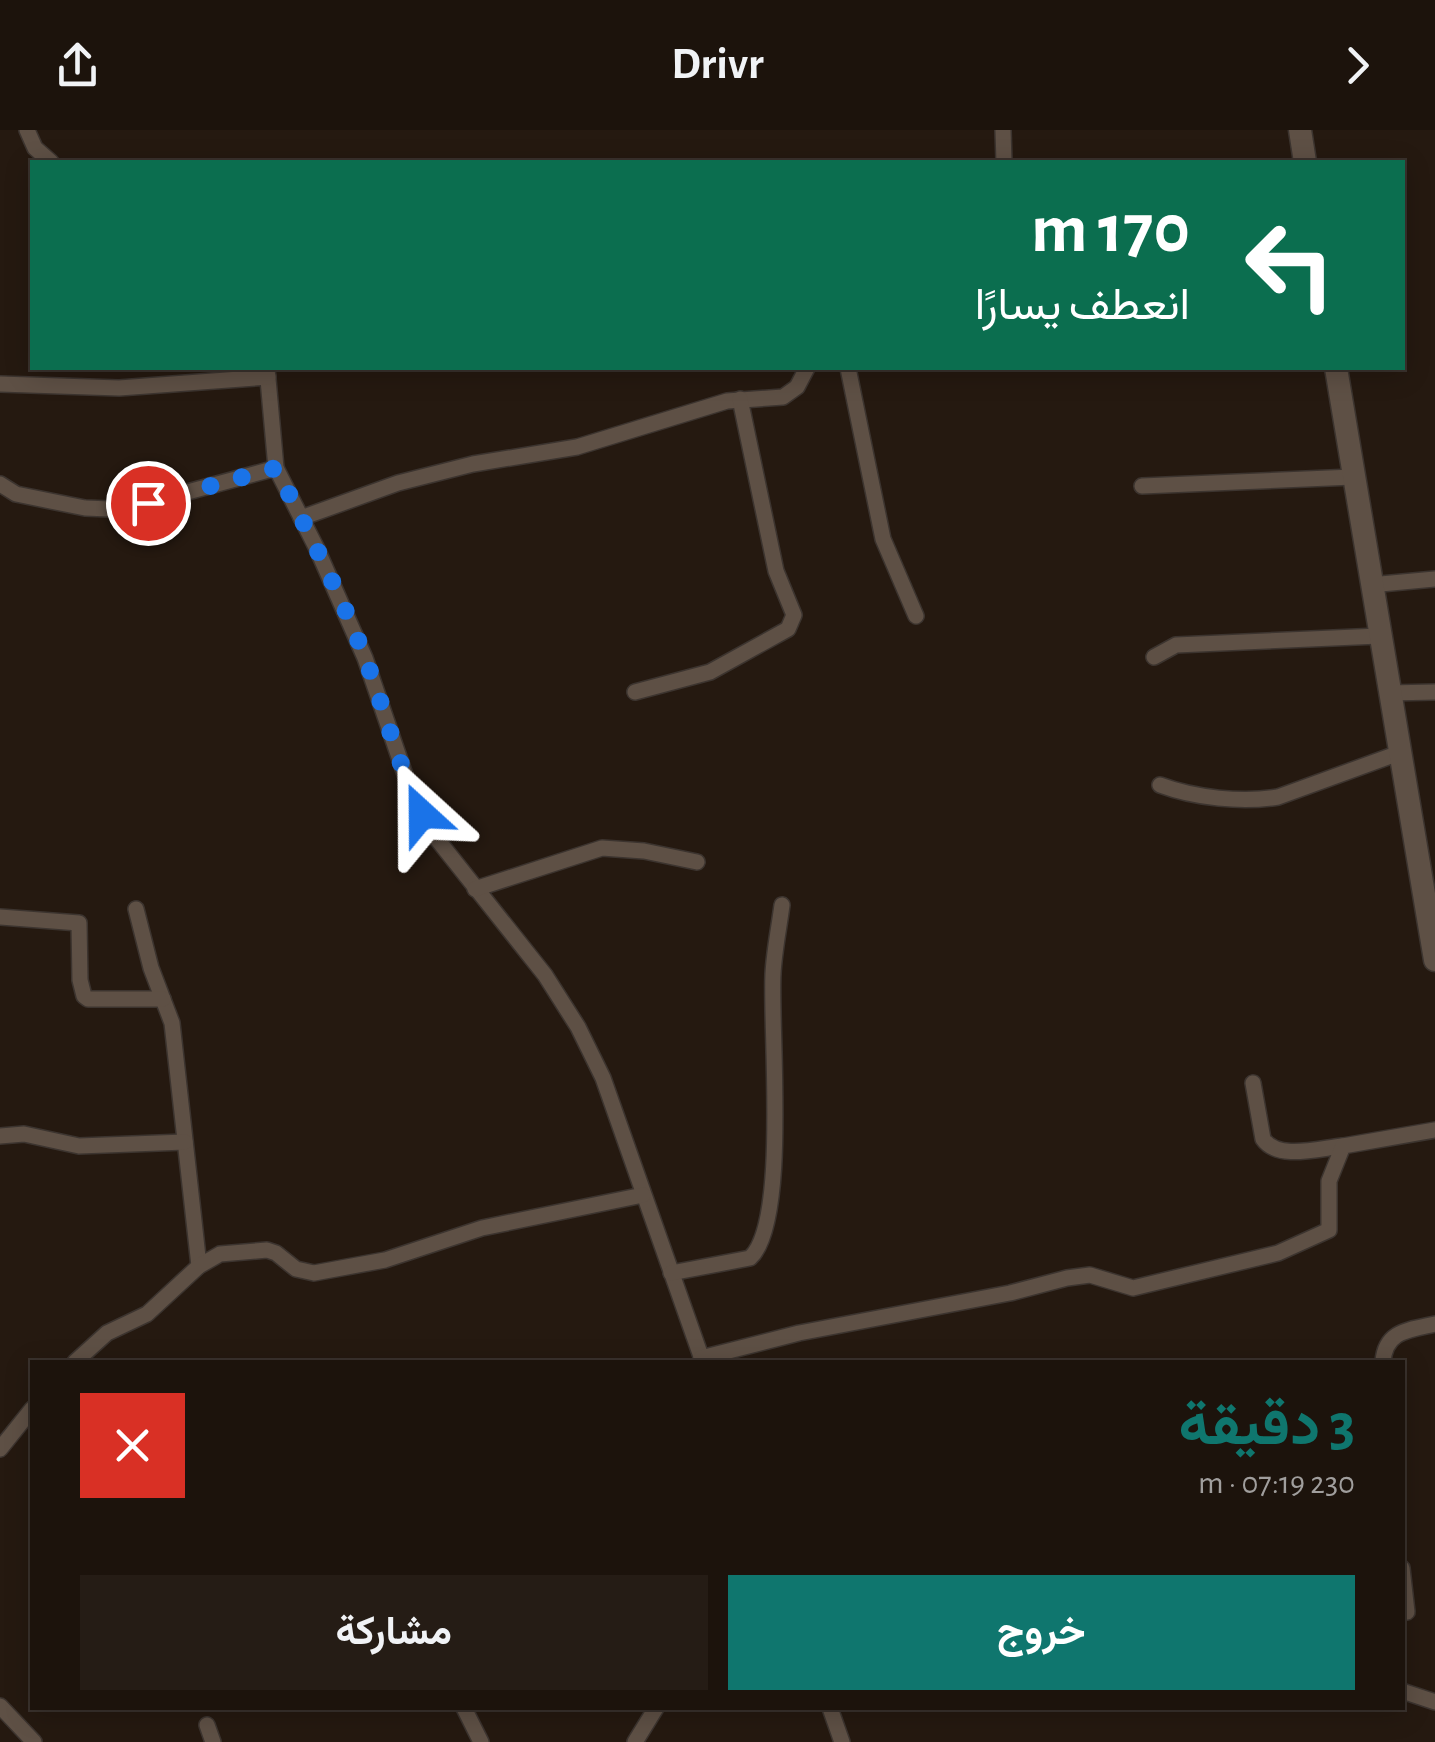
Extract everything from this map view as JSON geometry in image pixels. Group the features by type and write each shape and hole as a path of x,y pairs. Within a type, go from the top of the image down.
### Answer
{"main road":[{"path":"1300,130 1305,160"},
{"path":"1336,370 1434,950"}],"street":[{"path":"27,130 35,148 49,160"},
{"path":"1003,130 1004,160"},
{"path":"301,518 398,482 473,464 576,447 740,400 783,397 792,393 806,370"},
{"path":"848,370 883,538 916,616"},
{"path":"0,384 119,388 267,372 276,468 365,658 411,792 434,834 545,975 578,1026 603,1078 702,1360 799,1332 1010,1293 1068,1278 1090,1275 1134,1288 1278,1253 1329,1230 1330,1181 1343,1146"},
{"path":"635,692 727,664 793,623 794,616 776,571 740,400"},
{"path":"0,484 16,494 110,509 136,506 276,468"},
{"path":"1142,486 1353,477"},
{"path":"1370,584 1435,579"},
{"path":"1154,657 1176,645 1380,636"},
{"path":"1389,692 1435,692"},
{"path":"1160,785 1180,792 1264,799 1400,753"},
{"path":"474,889 602,848 644,851 697,862"},
{"path":"671,1273 750,1258 763,1239 774,1154 773,972 782,905"},
{"path":"136,910 150,968 172,1022 199,1266"},
{"path":"0,917 79,922 80,980 88,999 164,999"},
{"path":"1253,1083 1263,1140 1282,1151 1343,1146 1435,1130"},
{"path":"0,1136 24,1134 79,1146 185,1142"},
{"path":"77,1360 107,1333 147,1314 199,1266 220,1254 256,1249 276,1253 304,1272 358,1266 472,1231 644,1195"},
{"path":"1383,1360 1386,1342 1393,1335 1435,1324"},
{"path":"0,1449 30,1411"},
{"path":"1405,1594 1407,1612"},
{"path":"1405,1692 1435,1702"},
{"path":"0,1706 34,1742"},
{"path":"465,1710 481,1742"},
{"path":"635,1742 655,1710"},
{"path":"831,1710 842,1742"},
{"path":"207,1725 213,1742"}],"route":[{"path":"148,503 276,468 365,658 403,772 422,814"}]}
